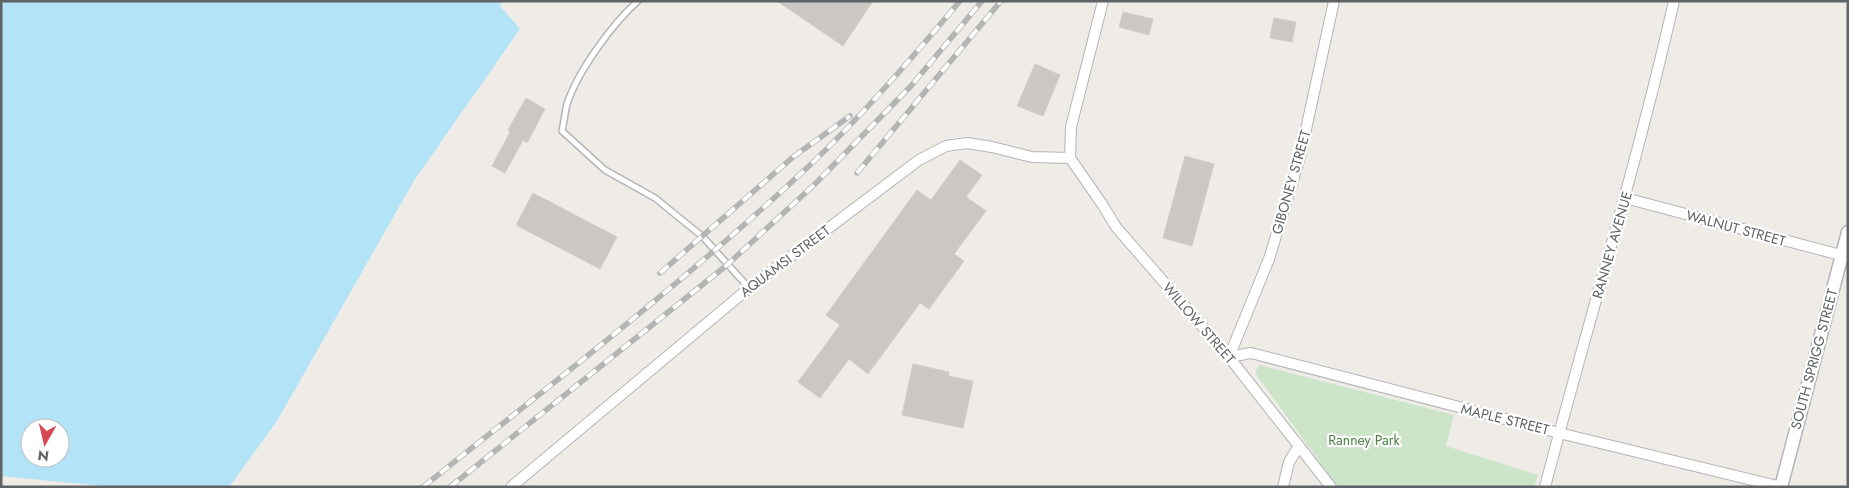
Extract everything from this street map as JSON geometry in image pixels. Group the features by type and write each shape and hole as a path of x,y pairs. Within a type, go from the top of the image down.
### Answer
{"street":[{"path":"1070,158 1071,127 1103,1"},
{"name":"GIBONEY STREET","path":"1230,356 1269,259 1297,166 1334,1"},
{"name":"RANNEY AVENUE","path":"1545,487 1625,198 1658,72 1674,1"},
{"name":"AQUAMSI STREET","path":"511,487 749,288 919,160 946,146 967,143 1032,157 1070,158"},
{"name":"WILLOW STREET","path":"1070,158 1116,227 1230,356 1331,487"},
{"name":"WALNUT STREET","path":"1625,198 1845,256"},
{"name":"SOUTH SPRIGG STREET","path":"1781,487 1845,256 1848,232"},
{"name":"MAPLE STREET","path":"1230,356 1251,353 1559,433 1781,487"},
{"path":"1283,487 1289,462 1299,446"}],"lane":[{"path":"638,1 628,10 585,65 567,104 562,131 604,170 655,198 703,237 749,288"}],"green space":[{"name":"Ranney Park","path":"1259,365 1454,415 1446,446 1538,475 1534,487 1338,487 1255,373"}],"water":[{"path":"1,1 502,1 500,6 520,29 415,179 277,421 229,487 1,487"}],"pier":[{"path":"1,476 112,487 1,487"}],"building":[{"path":"777,1 873,1 843,46"},
{"path":"1123,12 1153,19 1149,35 1119,27"},
{"path":"1274,18 1296,22 1292,42 1270,38"},
{"path":"1035,64 1060,75 1043,116 1017,106"},
{"path":"526,98 545,109 527,143 523,140 505,173 492,166 510,132 508,130"},
{"path":"1185,156 1214,164 1192,246 1163,238"},
{"path":"960,160 982,175 966,197 986,211 954,254 964,261 929,309 920,303 868,374 849,359 820,398 798,382 840,325 826,315 917,190 931,200"},
{"path":"533,193 617,237 600,269 516,225"},
{"path":"913,364 949,372 948,376 973,381 963,428 902,415"}],"railway":[{"path":"423,487 668,290 763,208 849,127 960,1"},
{"path":"450,487 727,265 814,185 911,86 982,1"},
{"path":"857,173 1001,1"},
{"path":"660,273 793,157 850,116"}]}
